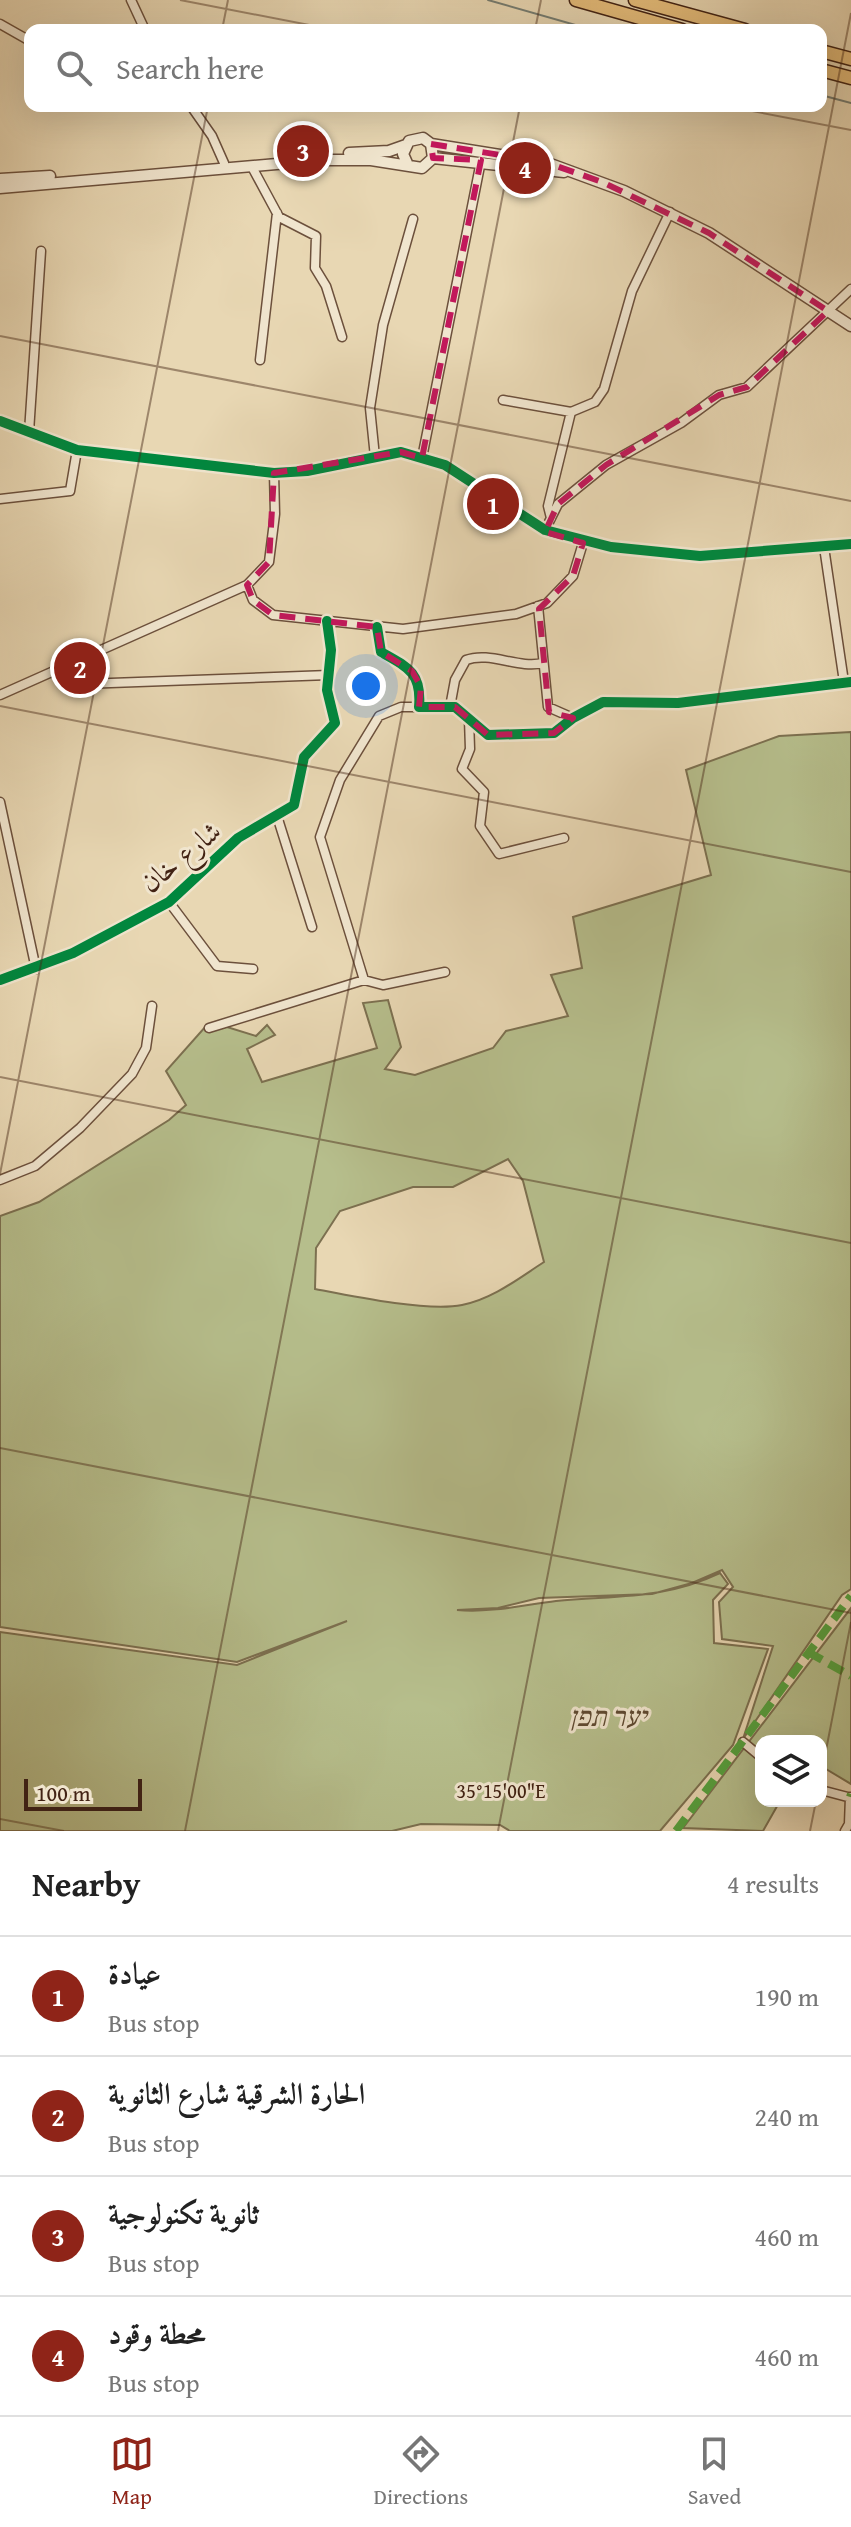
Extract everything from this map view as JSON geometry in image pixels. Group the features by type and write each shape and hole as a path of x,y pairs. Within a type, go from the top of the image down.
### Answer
{"highway":[{"path":"576,0 661,24"},
{"path":"635,0 723,24"},
{"path":"827,53 851,59"},
{"path":"827,72 851,78"}],"street":[{"path":"131,0 142,24"},
{"path":"0,24 24,38"},
{"path":"195,112 212,136 224,163"},
{"path":"0,179 389,151 418,138 431,144 545,162 566,172 602,182 670,212 721,240 851,326"},
{"path":"431,144 433,158"},
{"path":"406,145 403,154 407,163"},
{"path":"0,188 350,160 407,163 422,168 433,158 566,172"},
{"path":"422,458 481,161"},
{"path":"252,167 277,213 316,236 315,268 326,286 342,337"},
{"path":"503,400 571,412 595,402 604,389 632,291 670,212"},
{"path":"260,360 277,213"},
{"path":"375,457 370,408 383,325 413,219"},
{"path":"29,432 41,251"},
{"path":"545,530 558,504 606,465 681,423 719,395 747,387 851,289"},
{"path":"551,519 548,506 571,412"},
{"path":"0,421 77,450 274,473 307,471 401,452 445,465 545,530 583,543 700,556 851,544"},
{"path":"0,499 70,491 77,450"},
{"path":"0,695 247,585 269,562 271,554 274,473"},
{"path":"247,585 253,600 273,615 403,629 516,614 538,606 562,590 573,576 583,543"},
{"path":"364,980 320,837 340,780 379,716 401,707 455,707 488,735 554,733 573,718 603,702 678,703 848,682 824,547"},
{"path":"538,606 548,707 573,718"},
{"name":"شارع خان","path":"0,980 73,953 169,902 238,838 294,805 304,757 335,723 327,690 331,650 327,621"},
{"path":"377,627 381,652 412,671 421,687 419,707"},
{"path":"450,707 455,680 466,660 483,658 530,667 543,663"},
{"path":"59,669 83,684 329,675"},
{"path":"469,719 470,749 462,769 481,785 484,792 480,826 499,854 564,838"},
{"path":"0,802 36,969"},
{"path":"277,816 312,927"},
{"path":"169,902 217,966 253,969"},
{"path":"209,1028 268,1013 364,980 383,985 445,972"},
{"path":"0,1180 35,1166 80,1128 132,1074 146,1048 152,1006"},
{"path":"743,1742 755,1752"},
{"path":"827,1791 851,1797 849,1824 845,1831"}],"highlighted area":[{"path":"431,144 545,162 602,182 709,233 828,311 747,387 719,395 606,465 558,504 545,532 583,543 573,576 539,609 549,712 573,718 554,733 488,735 455,707 419,707 421,687 412,671 381,652 377,627 273,615 253,600 247,585 269,562 274,473 401,452 422,458 481,160 433,158"}],"green space":[{"name":"יער תפן","path":"851,732 851,1589 842,1595 743,1739 773,1646 722,1639 719,1602 733,1587 722,1570 659,1592 699,1582 720,1573 728,1584 713,1600 714,1643 768,1649 733,1745 660,1831 510,1831 500,1825 421,1824 392,1831 0,1831 0,1632 237,1665 347,1621 237,1662 0,1627 0,1216 39,1202 169,1120 186,1105 166,1071 206,1026 227,1027 256,1036 267,1025 275,1035 247,1049 262,1082 377,1048 363,1003 388,1000 401,1047 385,1069 415,1075 493,1048 506,1031 568,1016 551,975 582,968 573,917 711,875 686,770 779,736","holes":["508,1159 523,1181 544,1262 495,1293 473,1302 447,1307 389,1302 315,1289 316,1248 340,1211 413,1187 453,1187","643,1594 494,1610 457,1610 498,1608 539,1598"]},
{"path":"851,1608 851,1784 827,1770 827,1735 755,1735 755,1807 777,1807 763,1831 683,1828"}],"waterway":[{"path":"488,0 572,24"},
{"path":"827,97 851,103"}],"marked path":[{"path":"676,1831 851,1596"},
{"path":"808,1652 851,1676"}],"cycle path":[{"path":"0,421 77,450 274,473 307,471 401,452 445,465 545,530 611,547 700,556 851,544"},
{"path":"0,980 73,953 169,902 238,838 294,805 304,757 335,723 327,690 331,650 327,621"},
{"path":"377,627 381,652 406,667 415,679 419,707 455,707 488,735 554,733 573,718 603,702 678,703 851,682"}],"place":[{"name":"ثانوية تكنولوجية","path":"303,151"},
{"name":"محطة وقود","path":"525,168"},
{"name":"عيادة","path":"493,504"},
{"name":"الحارة الشرقية شارع الثانوية","path":"80,668"}]}
